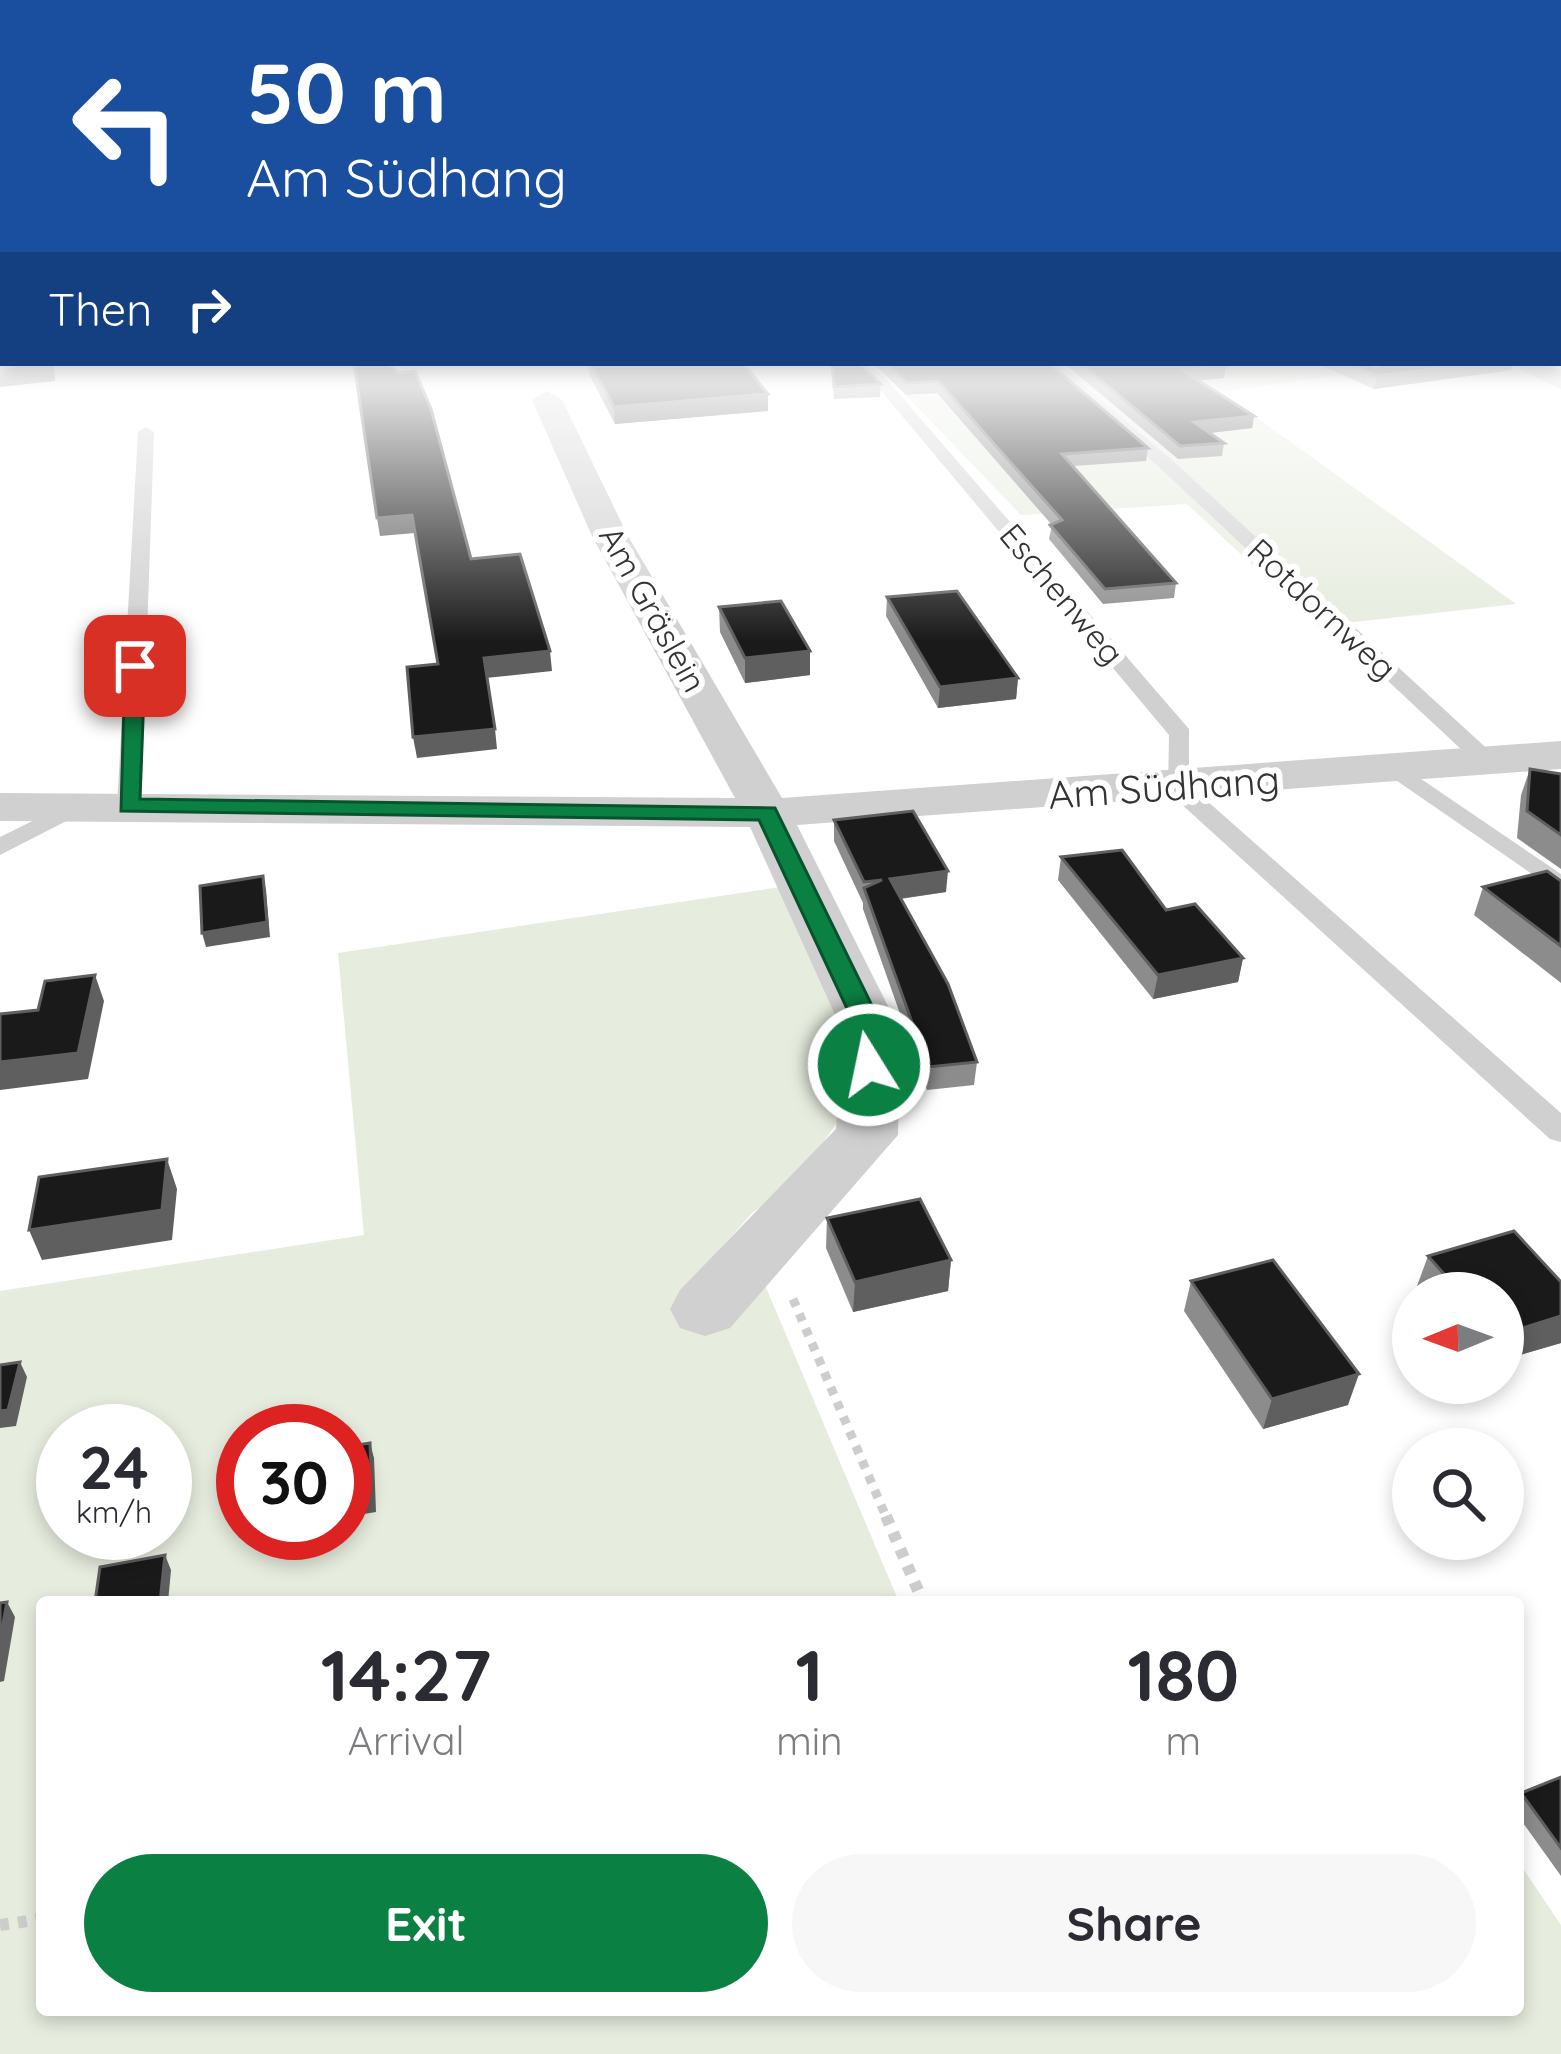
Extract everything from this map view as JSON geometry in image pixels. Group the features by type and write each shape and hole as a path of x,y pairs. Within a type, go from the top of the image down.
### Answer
{"street":[{"name":"Am Gräslein","path":"570,449 610,536 767,813"},
{"name":"Am Südhang","path":"0,807 767,813 1177,787 1561,755"},
{"path":"705,1310 867,1136 871,1030 767,813"}],"lane":[{"path":"129,806 145,449"},
{"name":"Eschenweg","path":"938,449 1181,734 1177,787"},
{"name":"Rotdornweg","path":"1148,449 1486,761"},
{"path":"1396,769 1561,886"},
{"path":"1177,787 1561,1131"},
{"path":"0,847 75,807"}],"path":[{"path":"768,1242 920,1596"},
{"path":"0,1924 36,1920"}],"shaded area":[{"path":"957,449 1300,449 1516,604 1318,626 1187,504 1021,515"},
{"path":"788,886 823,952 852,1057 838,1121 792,1188 753,1212 690,1283 762,1278 896,1596 36,1596 36,2016 1524,2016 1524,1870 1561,1925 1561,2054 0,2054 0,1291 364,1235 338,953"}],"building":[{"path":"367,449 442,449 471,559 520,554 550,651 484,658 495,729 413,737 407,667 438,664 412,515 377,518"},
{"path":"999,449 1136,449 1062,454 1176,583 1105,589 1050,525 1062,520"},
{"path":"957,591 1018,678 940,687 887,597"},
{"path":"781,601 810,651 745,658 719,607"},
{"path":"1530,769 1561,774 1561,835 1527,811"},
{"path":"913,811 948,871 890,879 948,984 977,1062 928,1067 864,888 882,880 864,882 834,820"},
{"path":"1122,850 1166,910 1195,904 1243,958 1158,975 1061,857"},
{"path":"1547,871 1561,881 1561,946 1483,887"},
{"path":"263,876 267,922 202,933 200,886"},
{"path":"95,975 78,1053 0,1062 0,1014 38,1010 45,981"},
{"path":"167,1159 162,1210 29,1230 39,1177"},
{"path":"920,1199 951,1260 855,1282 827,1218"},
{"path":"1514,1231 1561,1282 1561,1316 1524,1327 1524,1272 1442,1272 1428,1256"},
{"path":"1273,1260 1359,1374 1272,1399 1191,1281"},
{"path":"20,1362 8,1410 0,1411 0,1365"},
{"path":"164,1560 161,1596 96,1596 100,1567"},
{"path":"7,1602 0,1640 0,1603"},
{"path":"1561,1777 1561,1848 1524,1797 1524,1792"}],"route":[{"path":"135,666 129,806 767,813 871,1030 869,1065"}]}
